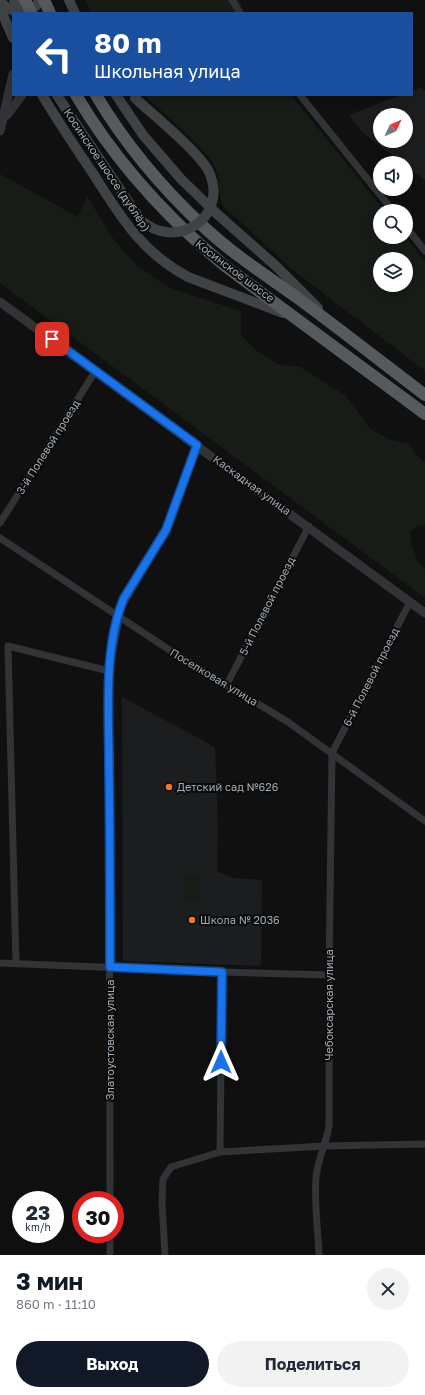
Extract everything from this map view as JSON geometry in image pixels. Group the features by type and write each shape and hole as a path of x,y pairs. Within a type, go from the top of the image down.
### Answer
{"highway":[{"path":"25,0 31,12"},
{"path":"42,0 49,12"},
{"name":"Косинское шоссе","path":"77,96 109,146 135,179 179,225 225,266 425,414"},
{"name":"Косинское шоссе","path":"97,96 147,167 206,229 238,256 425,394"}],"main road":[{"path":"14,0 18,12"},
{"path":"30,12 42,0"},
{"path":"69,0 75,12"},
{"path":"0,1 6,7 16,12"},
{"path":"0,8 12,36"},
{"name":"Косинское шоссе (дублёр)","path":"43,96 128,226 155,255 188,277 260,303 308,326"},
{"path":"58,96 140,220 157,231 173,233 188,230 202,220 209,209 213,197 210,175 201,160 134,97"},
{"path":"117,96 143,135 190,188 277,267 318,309 352,339"}],"street":[{"path":"232,0 239,12"},
{"path":"0,131 12,79"},
{"path":"3,121 21,96"},
{"path":"37,96 52,112"},
{"path":"301,96 387,204"},
{"path":"413,236 425,251"},
{"name":"Каскадная улица","path":"0,302 96,370 425,612"},
{"name":"3-й Полевой проезд","path":"0,523 96,370"},
{"name":"Златоустовская улица","path":"110,1191 109,671 118,616 124,598 166,530 197,445"},
{"name":"5-й Полевой проезд","path":"226,686 309,526"},
{"name":"Поселковая улица","path":"0,538 226,686 269,710 332,752 425,821"},
{"name":"6-й Полевой проезд","path":"332,752 410,602"},
{"path":"16,964 8,646 109,671"},
{"name":"Чебоксарская улица","path":"319,1255 316,1178 329,1125 329,975 332,752"},
{"path":"0,963 329,975"},
{"path":"220,1152 222,972"},
{"path":"165,1255 162,1202 163,1179 171,1167 220,1152 325,1146 425,1144"},
{"path":"110,1243 110,1255"}],"shaded area":[{"path":"85,0 239,0 245,12 91,12"},
{"path":"421,87 425,91 425,180 413,171 413,156 393,156 382,148 413,148 413,108 373,108 373,141 363,133 349,115 398,96 413,96 413,91"},
{"path":"145,96 292,96 379,204 373,204 373,244 411,244 425,262 425,371 294,271 223,206 215,167 211,160 194,141"},
{"path":"0,174 78,217 87,196 111,236 136,265 170,288 241,311 241,335 256,350 277,364 300,367 346,396 371,430 391,440 409,444 419,458 425,462 425,526 420,525 410,531 412,547 418,561 425,569 425,598 0,283"},
{"name":"Школа № 2036","path":"122,697 215,747 218,829 217,871 232,878 262,880 261,966 123,961"},
{"path":"186,875 199,875 199,902 185,902"}],"place":[{"name":"Детский сад №626","path":"169,787"},
{"name":"Школа № 2036","path":"192,920"}],"route":[{"path":"52,339 197,445 166,530 160,543 124,598 115,631 109,671 110,967 222,972 221,1062"}]}
